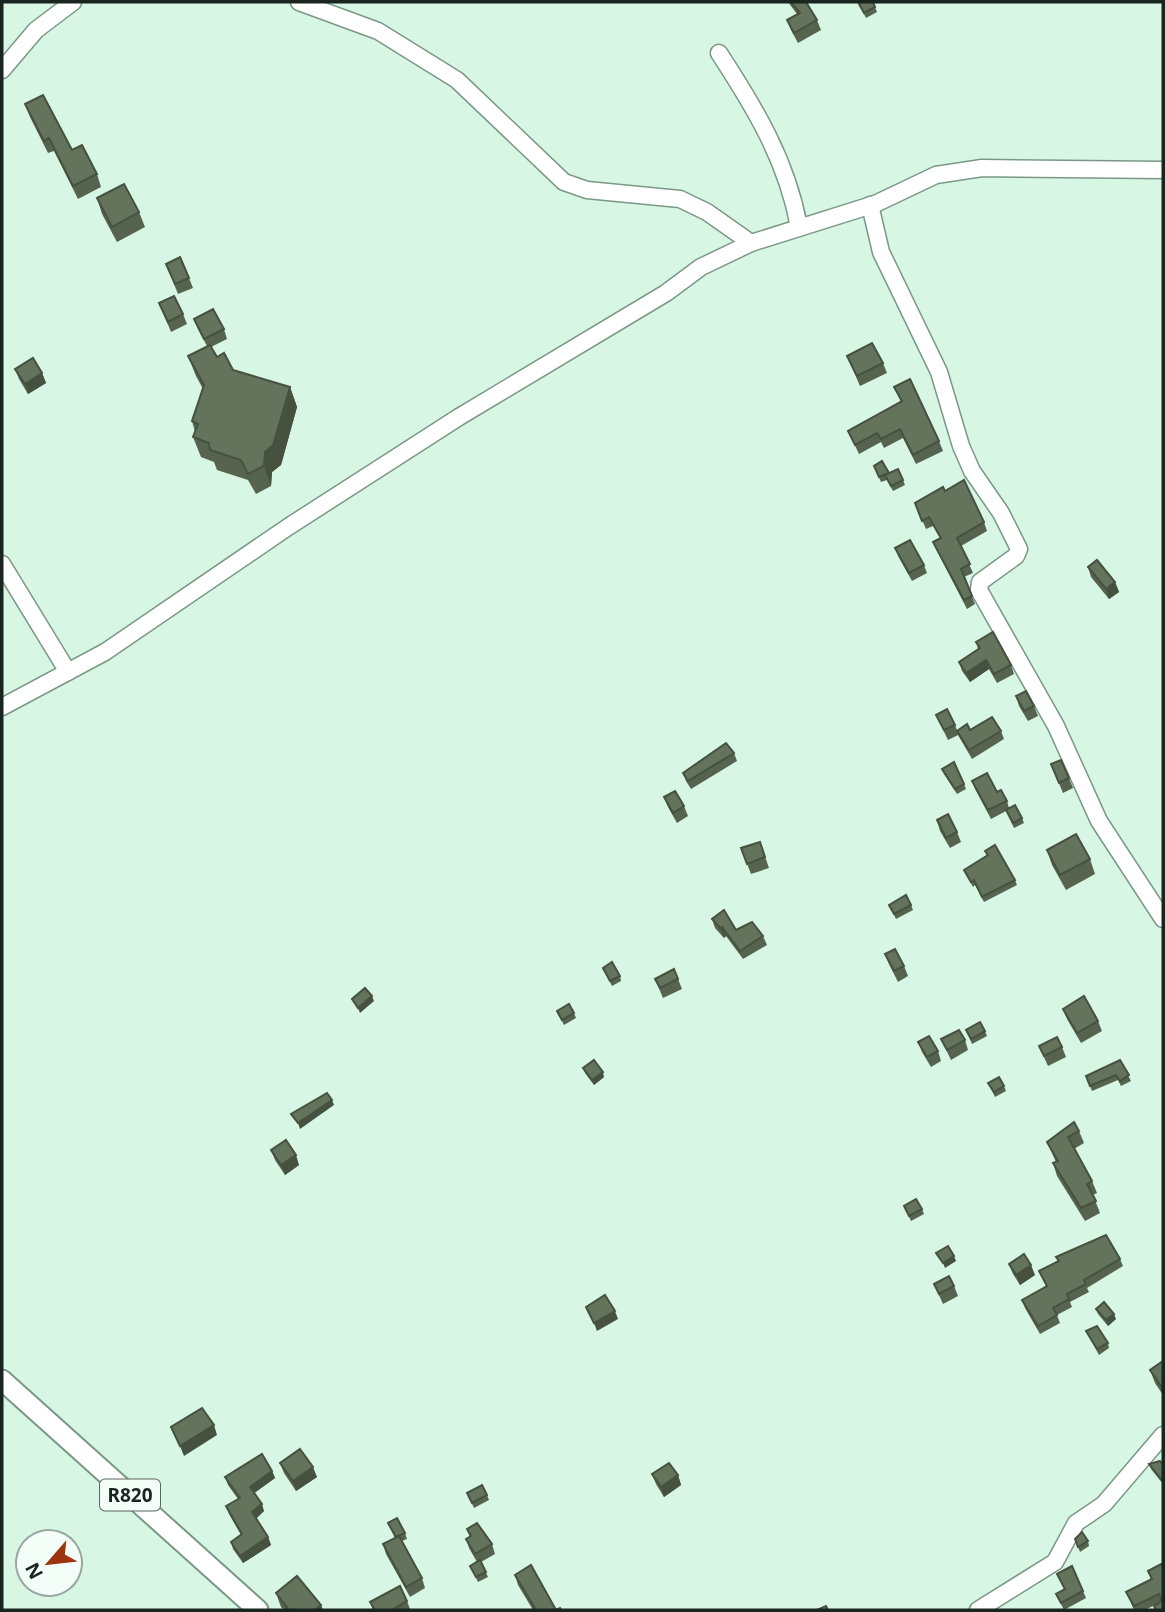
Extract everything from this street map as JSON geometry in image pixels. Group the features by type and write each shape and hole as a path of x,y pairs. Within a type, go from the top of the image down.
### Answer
{"main road":[{"name":"R820","path":"2,1380 258,1610"}],"street":[{"path":"2,70 36,30 72,2"},
{"path":"299,2 378,31 457,80 564,181 587,190 680,199 707,212 751,243"},
{"path":"719,52 760,114 787,178 799,228"},
{"path":"2,708 105,652 288,527 491,396 666,293 701,267 751,243 870,205 936,175 982,168 1163,170"},
{"path":"870,205 886,264 939,372 966,459 1019,549 1016,556 980,582 979,590 1056,726 1099,821 1163,919"},
{"path":"2,564 68,672"},
{"path":"978,1610 1055,1562 1076,1523 1104,1504 1163,1435"}],"building":[{"path":"791,2 806,2 817,20 794,33 787,20 800,13"},
{"path":"873,2 875,7 864,13 859,4"},
{"path":"43,95 72,150 82,145 97,174 73,186 49,138 44,141 25,104"},
{"path":"124,184 139,212 112,227 97,198"},
{"path":"180,257 189,278 175,284 166,264"},
{"path":"174,296 183,314 168,322 159,303"},
{"path":"213,309 224,329 204,339 194,319"},
{"path":"872,343 883,363 857,376 847,356"},
{"path":"210,345 217,357 224,353 233,370 290,387 273,445 265,452 264,466 248,474 241,460 210,450 209,443 193,437 198,424 192,421 204,385 188,356"},
{"path":"33,358 42,373 25,384 15,369"},
{"path":"910,379 939,441 913,455 900,429 881,439 877,433 855,445 848,431 902,401 894,387"},
{"path":"882,461 889,473 879,477 874,466"},
{"path":"898,469 903,480 891,486 885,475"},
{"path":"964,480 984,522 957,538 970,564 961,569 972,596 964,600 933,542 941,538 929,517 922,521 915,503 943,487 945,491"},
{"path":"910,540 924,565 909,573 895,548"},
{"path":"1097,560 1115,582 1106,589 1088,567"},
{"path":"993,632 1011,665 994,674 986,660 966,673 959,662 980,648 976,642"},
{"path":"1026,691 1034,706 1024,711 1016,696"},
{"path":"947,709 955,725 944,730 936,715"},
{"path":"992,717 1001,731 969,750 957,731 967,724 970,730"},
{"path":"726,743 734,753 688,781 683,773"},
{"path":"1061,760 1069,778 1059,783 1051,764"},
{"path":"954,762 964,784 955,789 942,769"},
{"path":"987,773 997,792 1001,790 1007,801 988,810 972,781"},
{"path":"675,791 684,806 673,813 664,797"},
{"path":"1015,805 1022,818 1013,823 1006,810"},
{"path":"948,814 957,832 946,838 937,820"},
{"path":"1076,834 1090,859 1060,875 1047,850"},
{"path":"760,842 765,857 747,864 741,848"},
{"path":"995,845 1015,880 982,897 974,880 971,882 964,870 988,855 985,851"},
{"path":"906,895 911,905 894,914 889,905"},
{"path":"724,910 736,930 752,922 763,936 740,951 722,927 721,929 712,919"},
{"path":"895,949 904,966 894,971 885,954"},
{"path":"612,962 620,976 610,981 603,968"},
{"path":"674,969 678,979 660,988 655,979"},
{"path":"365,988 372,996 358,1008 352,999"},
{"path":"1084,996 1098,1021 1077,1033 1063,1009"},
{"path":"569,1004 574,1013 562,1020 557,1011"},
{"path":"980,1022 985,1031 971,1039 966,1030"},
{"path":"959,1030 965,1040 947,1050 941,1039"},
{"path":"929,1036 938,1051 927,1057 918,1042"},
{"path":"1057,1037 1062,1047 1044,1056 1039,1046"},
{"path":"594,1060 603,1072 592,1080 583,1068"},
{"path":"1120,1060 1129,1075 1120,1081 1116,1075 1090,1086 1086,1076"},
{"path":"999,1077 1004,1086 994,1092 988,1083"},
{"path":"327,1093 332,1100 298,1123 291,1114"},
{"path":"1074,1122 1079,1131 1068,1137 1092,1181 1087,1184 1096,1201 1081,1208 1053,1163 1058,1161 1047,1142"},
{"path":"286,1140 296,1155 281,1165 271,1150"},
{"path":"916,1199 922,1209 909,1216 904,1206"},
{"path":"1106,1235 1120,1259 1084,1280 1086,1284 1067,1294 1069,1299 1053,1308 1057,1315 1038,1326 1022,1300 1047,1286 1039,1271 1059,1261 1056,1257"},
{"path":"948,1246 954,1256 943,1263 936,1253"},
{"path":"1024,1254 1031,1265 1016,1275 1009,1264"},
{"path":"949,1276 954,1286 939,1294 934,1284"},
{"path":"605,1295 615,1311 594,1323 586,1307"},
{"path":"1104,1302 1114,1314 1106,1320 1096,1309"},
{"path":"1097,1326 1108,1343 1097,1349 1086,1331"},
{"path":"1163,1361 1163,1389 1150,1370"},
{"path":"202,1408 214,1425 180,1446 171,1427"},
{"path":"300,1449 313,1467 293,1481 280,1463"},
{"path":"262,1454 272,1471 250,1487 262,1504 252,1512 268,1537 240,1556 231,1542 242,1534 226,1506 240,1498 225,1477"},
{"path":"1160,1461 1163,1465 1161,1479 1149,1464"},
{"path":"669,1463 678,1475 661,1487 652,1474"},
{"path":"482,1485 487,1495 472,1503 467,1493"},
{"path":"397,1518 405,1533 396,1537 388,1523"},
{"path":"477,1523 492,1544 475,1554 466,1539 471,1536 467,1529"},
{"path":"1082,1532 1088,1541 1078,1547 1075,1539"},
{"path":"399,1536 422,1578 406,1587 383,1544"},
{"path":"480,1560 486,1572 476,1577 470,1566"},
{"path":"1161,1564 1163,1610 1156,1610 1154,1606 1162,1601 1159,1594 1134,1606 1126,1592 1152,1579 1148,1571"},
{"path":"531,1565 556,1610 536,1610 515,1575"},
{"path":"1072,1566 1083,1591 1061,1603 1056,1594 1065,1589 1057,1574"},
{"path":"297,1576 321,1605 314,1610 289,1610 276,1593"},
{"path":"400,1586 407,1601 392,1610 375,1610 370,1602"}]}
